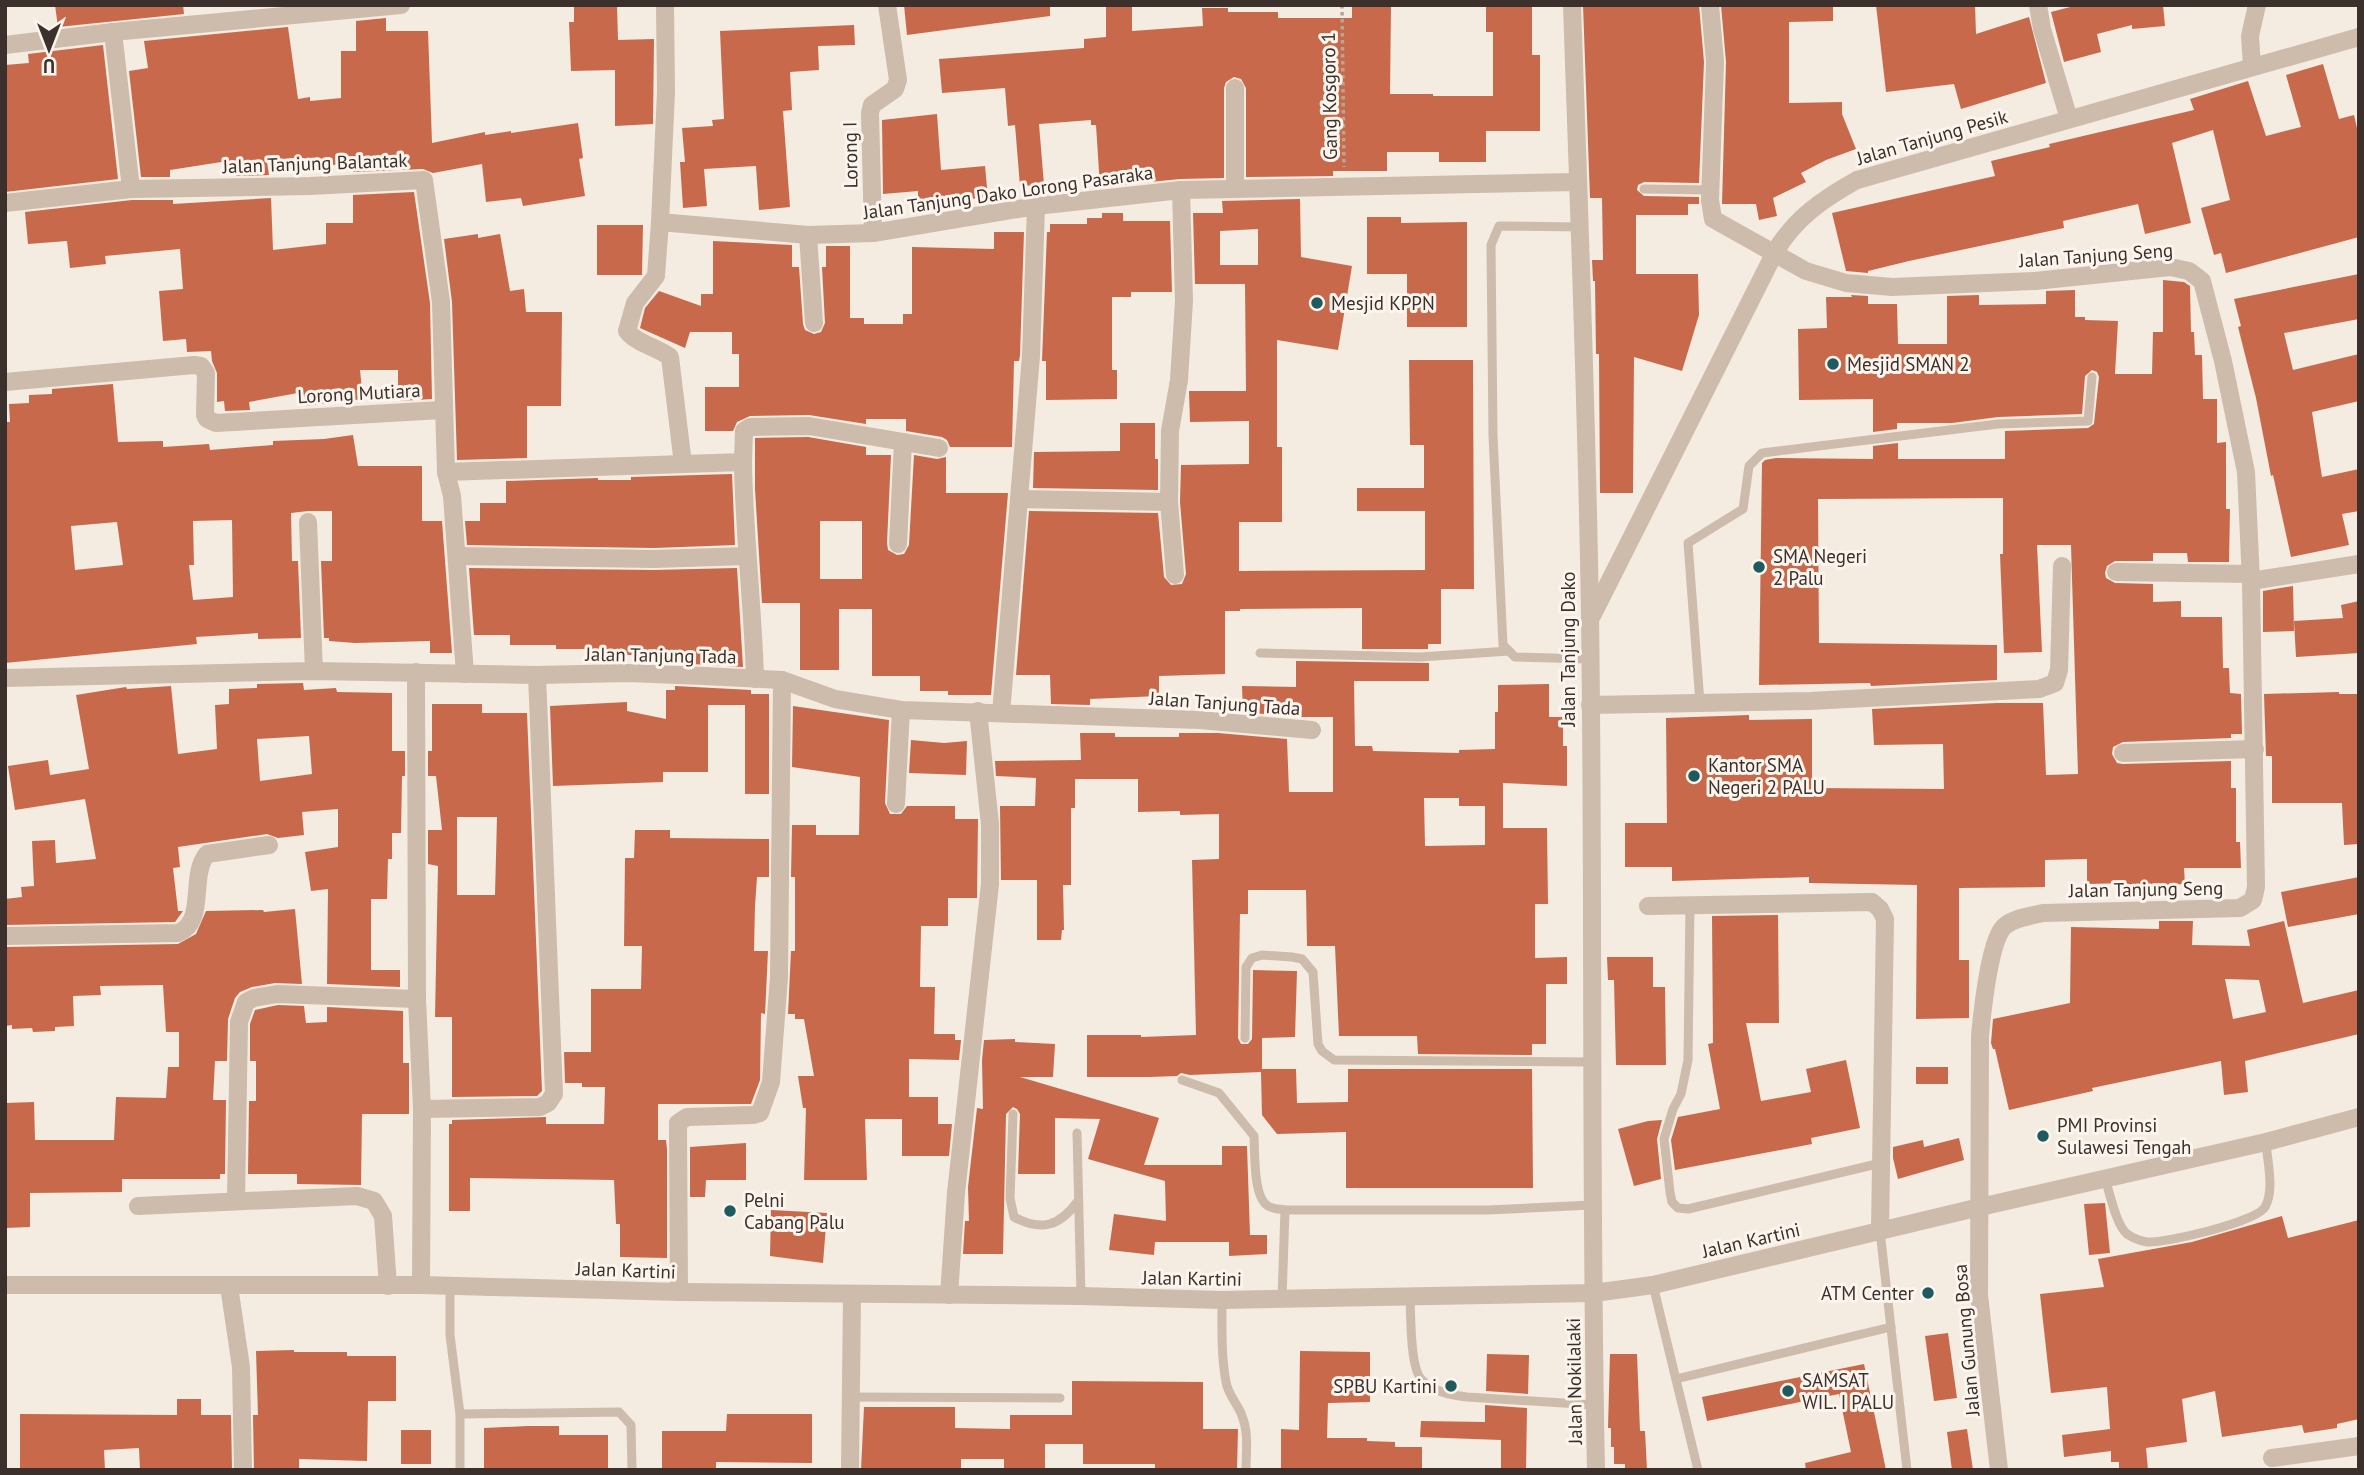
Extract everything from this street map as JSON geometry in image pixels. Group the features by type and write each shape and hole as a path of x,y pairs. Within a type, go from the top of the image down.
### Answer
{"street":[{"path":"5,45 113,32 208,14 401,5"},
{"path":"665,5 666,92 656,276 635,303 627,331 632,338 655,347 670,357 683,464"},
{"name":"Lorong I","path":"873,233 870,113 872,105 895,89 898,80 887,5"},
{"name":"Jalan Tanjung Dako","path":"1572,5 1582,227 1590,619 1594,1293"},
{"path":"1710,5 1715,62 1711,190"},
{"path":"2038,5 2042,29 2069,119"},
{"path":"2252,66 2250,36 2257,5"},
{"path":"113,32 131,189"},
{"name":"Jalan Tanjung Pesik","path":"1590,619 1775,252 1787,231 1815,205 1857,180 2359,37"},
{"path":"1235,88 1235,188"},
{"name":"Jalan Tanjung Balantak","path":"5,203 131,189 310,186 424,180 441,302 442,410 446,472 452,496 465,674"},
{"name":"Jalan Tanjung Dako Lorong Pasaraka","path":"660,222 808,235 873,233 1036,206 1181,190 1578,182"},
{"path":"1175,575 1169,502 1170,431 1179,380 1184,301 1181,190"},
{"name":"Jalan Tanjung Seng","path":"1711,190 1713,219 1806,271 1846,283 1892,287 2035,281 2170,267 2189,271 2202,281 2223,361 2246,472 2255,749 2256,887 2253,900 2240,908 2043,913 2018,919 2003,927 1996,945 1981,1016 1978,1106 1980,1207"},
{"path":"1001,713 1031,356 1036,206"},
{"path":"808,235 814,323"},
{"name":"Lorong Mutiara","path":"5,382 198,365 206,373 205,415 207,419 220,423 442,410"},
{"path":"755,679 747,556 744,431 750,427 809,426 939,448"},
{"path":"898,544 903,442"},
{"path":"446,472 743,462"},
{"path":"1019,499 1169,502"},
{"path":"308,522 314,671"},
{"path":"457,555 654,559 747,556"},
{"path":"2116,572 2251,577 2359,564"},
{"path":"1590,705 1810,701 2039,689 2054,683 2059,670 2062,566"},
{"name":"Jalan Tanjung Tada","path":"5,678 314,671 537,675 628,673 782,680 835,699 901,710 1200,720 1312,730"},
{"path":"416,672 417,999 422,1109 421,1285"},
{"path":"422,1109 540,1107 548,1103 554,1094 537,675"},
{"path":"679,1292 678,1123 687,1117 760,1113 771,1082 779,977 782,680"},
{"path":"895,804 901,710"},
{"path":"949,1295 956,1193 990,884 990,824 978,711"},
{"path":"2123,753 2255,749"},
{"path":"5,936 178,933 187,930 193,919 199,865 207,854 268,845"},
{"path":"1648,906 1872,902 1880,909 1885,919 1880,1231"},
{"path":"236,1201 239,1022 246,1002 277,994 417,999"},
{"name":"Jalan Kartini","path":"5,1285 450,1285 679,1292 1222,1300 1594,1293 1653,1285 2266,1142 2359,1117"},
{"path":"138,1206 357,1196 374,1201 383,1216 388,1286"},
{"name":"Jalan Gunung Bosa","path":"1980,1207 1979,1295 1999,1470"},
{"path":"229,1286 241,1367 243,1470"},
{"name":"Jalan Nokilalaki","path":"1594,1293 1596,1470"},
{"path":"850,1470 852,1294"},
{"path":"2272,1458 2359,1446"}],"lane":[{"path":"1644,189 1711,190"},
{"path":"1582,227 1499,226 1491,245 1493,436 1503,645 1515,657 1590,659"},
{"path":"1700,703 1688,542 1743,509 1749,466 1762,453 1998,424 2088,421 2092,377"},
{"path":"1261,653 1420,657 1510,651"},
{"path":"1690,906 1688,1060 1681,1094 1673,1109 1664,1139 1672,1202 1678,1208 1688,1209 1881,1163"},
{"path":"1245,1038 1246,967 1252,958 1262,955 1292,957 1302,960 1313,972 1318,1044 1322,1051 1334,1060 1591,1062"},
{"path":"1182,1080 1219,1093 1250,1129 1254,1136 1258,1188 1262,1200 1270,1208 1488,1210 1592,1205"},
{"path":"1013,1114 1010,1198 1014,1217 1024,1223 1046,1224 1061,1221 1078,1201"},
{"path":"1077,1133 1081,1296"},
{"path":"2105,1179 2120,1225 2125,1232 2143,1242 2244,1222 2260,1214 2266,1206 2269,1191 2266,1142"},
{"path":"1282,1299 1285,1210"},
{"path":"1880,1231 1907,1470"},
{"path":"450,1285 450,1335 460,1414 460,1470"},
{"path":"1653,1285 1698,1470"},
{"path":"1410,1298 1416,1368 1421,1380 1434,1388 1447,1394 1467,1397 1595,1405"},
{"path":"1222,1300 1226,1382 1242,1414 1246,1432 1246,1470"},
{"path":"1676,1379 1891,1327"},
{"path":"850,1397 1060,1398"},
{"path":"460,1414 619,1412 631,1425 632,1470"}],"path":[{"name":"Gang Kosgoro 1","path":"1342,5 1344,186"}],"building":[{"path":"55,5 183,5 184,14 58,27"},
{"path":"574,5 617,5 618,40 654,39 653,124 615,126 615,70 571,71 569,22 574,22"},
{"path":"904,5 1050,5 1050,16 907,35"},
{"path":"1106,5 1132,5 1132,31 1203,26 1202,8 1228,8 1228,12 1278,12 1278,18 1352,18 1352,5 1391,5 1390,94 1493,96 1493,32 1486,32 1486,5 1532,5 1532,55 1540,55 1540,131 1486,131 1486,162 1439,162 1439,152 1387,152 1387,171 1333,171 1333,176 1246,177 1246,88 1241,79 1234,77 1226,82 1224,88 1224,178 1180,179 1100,187 1096,125 1091,125 1091,120 1039,124 1044,185 1020,186 1015,125 1008,126 1005,88 942,93 939,59 1084,48 1084,39 1106,37"},
{"path":"1583,5 1699,5 1704,62 1699,183 1644,182 1638,185 1637,190 1644,196 1699,197 1699,204 1688,204 1688,215 1636,215 1636,274 1698,274 1699,315 1682,371 1634,357 1633,493 1600,493 1599,354 1596,354 1595,281 1592,260 1603,260 1602,198 1590,198"},
{"path":"1721,5 1833,5 1833,21 1789,22 1789,103 1842,102 1842,114 1856,149 1801,173 1806,182 1773,198 1777,216 1759,220 1756,204 1722,204 1726,62"},
{"path":"1876,5 1975,5 1976,34 2029,17 2046,83 1961,109 1954,84 1886,92"},
{"path":"2078,5 2163,5 2165,26 2132,29 2132,25 2097,34 2101,52 2064,62 2051,12"},
{"path":"386,18 386,31 428,31 432,143 485,132 485,135 511,133 578,123 583,158 579,159 585,196 523,206 521,198 486,202 482,164 433,173 423,169 353,172 353,163 303,168 301,157 267,162 269,175 236,176 234,160 170,170 170,177 141,177 129,71 148,68 144,41 288,27 298,99 310,97 310,101 341,98 341,51 356,51 356,21"},
{"path":"854,25 855,45 818,46 819,70 790,72 792,110 783,111 790,207 759,210 756,166 704,169 707,206 683,208 680,162 685,162 682,128 713,126 712,120 724,119 720,31"},
{"path":"103,45 118,179 5,192 5,65 29,63 28,54"},
{"path":"2323,64 2339,119 2354,115 2359,137 2359,237 2226,273 2221,253 2214,255 2201,208 2230,200 2213,130 2172,143 2191,223 2145,234 2138,204 2063,221 2064,228 1909,261 1868,273 1846,271 1832,213 1995,176 1991,161 2050,147 2049,144 2194,110 2190,99 2248,81 2266,136 2301,127 2286,75"},
{"path":"937,114 941,170 985,166 988,198 918,201 918,191 883,194 882,120"},
{"path":"414,192 430,303 432,399 398,401 398,370 360,370 363,399 306,406 303,392 249,402 250,410 225,411 224,401 217,402 217,373 211,351 187,352 186,339 163,341 159,291 183,289 180,249 105,256 106,264 70,268 67,241 28,244 25,212 132,200 173,200 173,204 271,198 273,250 326,244 326,223 353,223 353,195"},
{"path":"1300,199 1301,257 1352,266 1338,350 1277,340 1277,447 1282,447 1282,522 1239,522 1239,571 1425,570 1425,511 1357,511 1357,488 1424,488 1424,445 1410,445 1409,360 1473,360 1474,589 1441,589 1441,644 1428,644 1428,649 1362,649 1362,608 1225,611 1225,674 1159,676 1159,696 1090,699 1090,705 1051,704 1050,675 1016,675 1029,511 1158,513 1164,577 1171,585 1182,584 1186,574 1180,502 1181,465 1249,464 1249,421 1190,422 1189,391 1246,391 1245,284 1195,284 1193,213 1223,213 1222,201","holes":["1258,229 1258,265 1220,265 1220,231"]},
{"path":"1102,213 1123,213 1123,221 1170,221 1172,292 1131,292 1131,297 1112,297 1112,370 1117,370 1117,399 1046,400 1046,361 1042,361 1047,232 1050,232 1050,224 1087,224 1087,218 1102,218"},
{"path":"1367,217 1401,217 1401,223 1467,222 1467,327 1407,327 1407,274 1367,274"},
{"path":"597,225 643,225 642,275 597,275"},
{"path":"994,232 1024,232 1020,355 1019,361 1014,361 1012,447 950,447 942,437 906,431 906,419 866,419 866,424 809,415 750,416 737,422 733,431 705,431 705,387 739,387 739,354 732,354 732,332 690,332 685,348 640,328 645,308 659,291 701,306 701,294 713,294 713,241 792,245 792,267 799,267 803,324 805,330 814,334 821,332 825,323 822,267 826,267 826,246 850,246 850,318 864,318 864,324 903,324 903,314 912,314 912,247 994,249"},
{"path":"478,234 478,238 500,234 510,291 524,289 526,312 562,312 561,406 527,406 527,458 457,460 452,302 444,239"},
{"path":"2359,274 2359,319 2284,333 2293,370 2359,354 2359,401 2312,412 2322,477 2359,469 2359,511 2342,514 2349,545 2291,557 2238,327 2241,326 2234,299"},
{"path":"2163,280 2184,282 2190,286 2191,332 2194,332 2195,355 2202,355 2203,399 2217,399 2217,443 2226,442 2226,509 2230,509 2229,562 2188,562 2187,553 2153,553 2153,561 2115,561 2107,566 2105,573 2106,578 2115,583 2153,584 2153,602 2181,601 2181,617 2222,617 2223,668 2229,668 2230,693 2241,694 2242,734 2231,734 2231,738 2123,742 2113,747 2112,754 2117,763 2123,764 2231,761 2231,788 2236,788 2236,842 2240,842 2241,868 2184,868 2185,884 2127,887 2127,883 2087,884 2087,859 2045,860 2045,887 1959,888 1959,960 1969,960 1969,1018 1916,1019 1917,885 1809,883 1809,877 1672,881 1672,867 1625,867 1625,823 1667,823 1666,718 1749,715 1749,720 1812,719 1812,788 1944,789 1943,744 1874,745 1872,709 2043,703 2046,775 2078,774 2071,545 2037,545 2042,652 2004,653 2000,554 2003,554 2003,498 1818,499 1819,643 1997,645 1997,680 1871,686 1870,683 1759,685 1762,463 1776,458 1873,459 1873,446 1898,443 1898,459 2005,459 2005,431 2088,428 2094,424 2099,377 2097,372 2092,370 2085,376 2082,414 1998,417 1952,423 1897,423 1897,429 1873,432 1873,399 1799,400 1798,329 1827,328 1826,297 1868,296 1868,304 1897,304 1898,344 1947,344 1947,296 1979,295 1979,305 2046,304 2046,291 2075,290 2075,317 2118,321 2115,374 2152,374 2153,332 2163,332"},
{"path":"113,384 118,442 163,441 163,447 209,444 210,450 273,445 273,441 353,435 358,466 422,466 422,521 442,521 452,653 430,653 430,641 355,643 329,641 329,638 324,638 321,561 332,561 332,511 308,511 291,513 292,561 298,561 301,638 258,639 258,633 196,637 197,644 5,663 5,422 10,422 9,404 29,403 29,395 52,394 52,389","holes":["232,520 233,597 193,600 189,565 194,565 193,521","117,522 123,565 75,570 71,526"]},
{"path":"1120,423 1155,423 1158,490 1033,488 1034,452 1120,451"},
{"path":"808,437 866,447 866,455 891,455 887,543 888,550 897,555 904,554 909,545 914,455 937,459 946,457 946,493 1008,493 991,695 948,695 948,691 920,691 920,676 872,676 872,609 839,609 839,670 800,670 800,603 762,603 755,489 755,438","holes":["820,521 862,521 862,579 820,579"]},
{"path":"732,474 735,545 654,548 467,545 465,521 480,521 480,503 506,503 506,481 598,478 631,480 631,477"},
{"path":"469,568 737,568 743,667 675,663 675,655 614,655 614,652 592,652 592,649 556,649 556,645 510,645 510,635 474,635"},
{"path":"2293,586 2294,631 2263,632 2263,591"},
{"path":"2359,601 2359,653 2296,657 2294,621 2343,618 2341,605"},
{"path":"1296,661 1429,663 1429,681 1354,681 1355,746 1372,746 1373,751 1459,753 1459,750 1495,749 1498,685 1549,684 1549,717 1563,717 1563,746 1567,746 1567,786 1503,783 1503,828 1547,828 1548,904 1535,904 1535,958 1567,957 1567,984 1546,984 1546,1044 1532,1044 1532,1055 1418,1054 1417,1036 1339,1036 1335,946 1307,946 1306,890 1248,890 1248,914 1240,914 1238,1038 1241,1044 1248,1044 1252,1039 1253,970 1297,971 1295,1037 1262,1038 1262,1069 1296,1069 1297,1103 1348,1102 1348,1069 1532,1069 1533,1188 1346,1188 1346,1132 1277,1134 1262,1115 1261,1072 1087,1077 1087,1035 1196,1035 1192,860 1219,859 1219,814 1138,812 1138,779 1075,779 1075,808 1071,808 1071,885 1063,885 1064,930 1061,940 1037,940 1037,880 1001,880 1000,806 1035,806 1036,778 996,776 995,761 1081,760 1080,733 1115,733 1115,737 1179,737 1179,733 1218,733 1287,739 1289,792 1333,792 1333,717 1243,712 1242,686 1296,687","holes":["1424,798 1459,798 1459,806 1485,806 1485,845 1425,846"]},
{"path":"303,683 304,690 336,688 337,692 392,693 392,751 405,751 401,833 392,833 387,899 371,899 371,970 400,970 400,987 327,984 328,889 311,891 305,852 338,847 338,809 302,812 304,835 278,838 267,834 178,847 180,867 173,868 178,911 183,911 175,922 5,925 5,899 22,897 21,887 34,886 32,841 55,840 56,863 96,859 85,799 15,810 8,766 48,760 50,775 89,769 76,695 126,687 171,686 178,754 217,749 215,705 229,704 229,689 257,688 257,684","holes":["309,736 312,774 260,781 257,739"]},
{"path":"675,686 751,690 751,694 769,694 769,794 745,794 745,705 708,705 708,772 663,772 663,782 553,786 550,706 627,702 627,711 666,719 666,690 675,690"},
{"path":"2264,694 2359,694 2359,844 2344,845 2342,803 2272,803 2272,756 2266,756"},
{"path":"432,704 482,704 482,713 527,713 542,1091 537,1096 452,1097 452,1017 435,1017 438,866 428,864 428,830 442,830 436,776 428,776 428,751 432,751","holes":["457,817 497,817 495,895 457,895"]},
{"path":"793,706 889,720 885,803 890,814 901,814 907,806 955,806 955,819 978,819 977,898 948,898 948,926 921,926 920,987 935,987 934,1034 955,1034 955,1040 961,1040 959,1060 909,1059 909,1097 938,1097 938,1124 952,1124 949,1156 902,1156 902,1119 865,1119 867,1180 804,1180 806,1108 803,1108 798,1076 814,1076 804,1019 795,1019 795,1014 788,1014 791,951 795,951 795,877 791,877 792,825 816,825 816,835 859,835 860,777 792,767"},
{"path":"911,740 944,743 967,741 966,775 909,773"},
{"path":"635,830 670,830 670,838 769,839 769,877 757,877 755,906 754,951 768,951 765,1014 761,1013 760,1080 751,1104 658,1104 658,1140 666,1140 667,1149 667,1258 620,1257 620,1224 616,1224 614,1180 470,1178 470,1211 449,1211 449,1124 452,1124 452,1120 546,1117 546,1124 604,1124 605,1087 582,1087 582,1083 565,1083 564,1052 591,1052 591,989 641,989 642,946 624,946 625,858 634,858"},
{"path":"2359,877 2359,914 2288,927 2281,892"},
{"path":"295,909 302,984 275,983 240,992 235,998 228,1019 227,1061 215,1061 213,1100 226,1100 225,1174 220,1174 220,1179 122,1179 122,1192 30,1193 30,1227 5,1228 5,1103 34,1102 35,1140 114,1140 116,1097 166,1098 168,1067 179,1067 179,1032 166,1032 163,985 100,986 101,995 73,996 74,1026 55,1027 55,1031 33,1032 32,1028 12,1029 12,1025 5,1026 5,947 178,944 196,934 206,911 264,912"},
{"path":"1778,915 1779,1023 1746,1023 1761,1101 1811,1092 1806,1069 1846,1060 1860,1128 1811,1138 1812,1144 1675,1170 1671,1140 1678,1117 1720,1109 1708,1044 1713,1043 1712,916"},
{"path":"2159,921 2193,921 2192,945 2250,946 2247,930 2284,921 2303,1003 2359,990 2359,1034 2245,1061 2248,1092 2224,1095 2221,1061 2092,1088 2093,1091 2009,1110 1995,1049 1991,1043 1993,1019 2070,1003 2071,927 2159,929","holes":["2225,979 2259,980 2266,1012 2233,1019"]},
{"path":"1607,957 1653,957 1653,987 1665,987 1666,1065 1616,1065 1614,980 1608,980"},
{"path":"278,1005 304,1006 306,1023 327,1022 327,1007 403,1011 403,1063 409,1063 409,1114 362,1114 361,1185 297,1184 297,1174 248,1174 249,1101 256,1101 256,1061 250,1061 250,1024 255,1010"},
{"path":"1015,1039 1015,1042 1055,1044 1053,1077 1020,1077 1159,1118 1144,1165 1222,1165 1222,1146 1247,1146 1250,1235 1267,1235 1267,1254 1229,1256 1229,1242 1155,1242 1154,1255 1109,1250 1114,1214 1166,1221 1165,1181 1088,1159 1100,1119 1055,1118 1055,1174 1018,1174 1020,1114 1013,1107 1006,1114 1003,1254 963,1254 965,1221 969,1221 968,1187 977,1108 983,1109 984,1040"},
{"path":"1916,1067 1948,1067 1948,1084 1916,1084"},
{"path":"1662,1120 1657,1139 1661,1179 1634,1186 1618,1129"},
{"path":"1959,1138 1964,1160 1898,1179 1893,1147 1923,1140 1924,1147"},
{"path":"746,1143 746,1180 706,1180 705,1197 690,1197 690,1147"},
{"path":"2105,1203 2110,1253 2089,1255 2084,1204"},
{"path":"771,1210 827,1213 823,1263 770,1256"},
{"path":"2282,1216 2288,1238 2359,1220 2359,1419 2337,1424 2337,1428 2304,1433 2302,1425 2222,1437 2215,1391 2182,1399 2187,1442 2146,1448 2148,1470 2119,1470 2119,1462 2111,1462 2111,1451 2064,1457 2062,1435 2110,1429 2107,1387 2051,1393 2040,1294 2104,1287 2098,1259 2192,1242"},
{"path":"1948,1333 1957,1398 1934,1401 1925,1336"},
{"path":"256,1351 347,1352 347,1356 396,1356 396,1401 368,1401 367,1461 299,1459 299,1470 254,1470 253,1415 258,1415"},
{"path":"1300,1351 1370,1352 1370,1402 1328,1403 1327,1438 1367,1438 1367,1441 1395,1442 1395,1447 1422,1447 1422,1470 1281,1470 1281,1429 1299,1430"},
{"path":"1487,1354 1529,1355 1528,1394 1486,1391"},
{"path":"1610,1354 1637,1354 1640,1431 1645,1431 1647,1470 1625,1470 1625,1464 1614,1464 1611,1428 1608,1428"},
{"path":"1864,1364 1886,1470 1806,1470 1805,1463 1851,1452 1839,1394 1707,1421 1702,1397"},
{"path":"1072,1381 1203,1382 1203,1429 1238,1429 1237,1470 1155,1470 1155,1464 1083,1464 1083,1444 1045,1444 1045,1470 1004,1470 1004,1459 961,1459 961,1470 861,1470 864,1407 955,1407 955,1428 1010,1429 1010,1415 1072,1415"},
{"path":"177,1399 201,1399 201,1415 231,1415 232,1470 140,1470 139,1448 104,1450 105,1470 20,1470 20,1414 177,1415"},
{"path":"1485,1405 1527,1408 1526,1470 1501,1470 1501,1440 1420,1437 1421,1421 1485,1422"},
{"path":"727,1414 812,1414 812,1463 716,1462 716,1470 662,1470 662,1431 726,1431"},
{"path":"559,1426 559,1435 608,1435 608,1470 484,1470 484,1428"},
{"path":"1967,1429 1973,1470 1952,1470 1947,1432"},
{"path":"401,1430 431,1430 431,1464 401,1464"}],"place":[{"name":"Mesjid KPPN","path":"1317,303"},
{"name":"Mesjid SMAN 2","path":"1833,364"},
{"name":"SMA Negeri 2 Palu","path":"1759,567"},
{"name":"Kantor SMA Negeri 2 PALU","path":"1694,776"},
{"name":"PMI Provinsi Sulawesi Tengah","path":"2043,1136"},
{"name":"Pelni Cabang Palu","path":"730,1211"},
{"name":"ATM Center","path":"1928,1293"},
{"name":"SPBU Kartini","path":"1451,1386"},
{"name":"SAMSAT WIL. I PALU","path":"1788,1391"}]}
